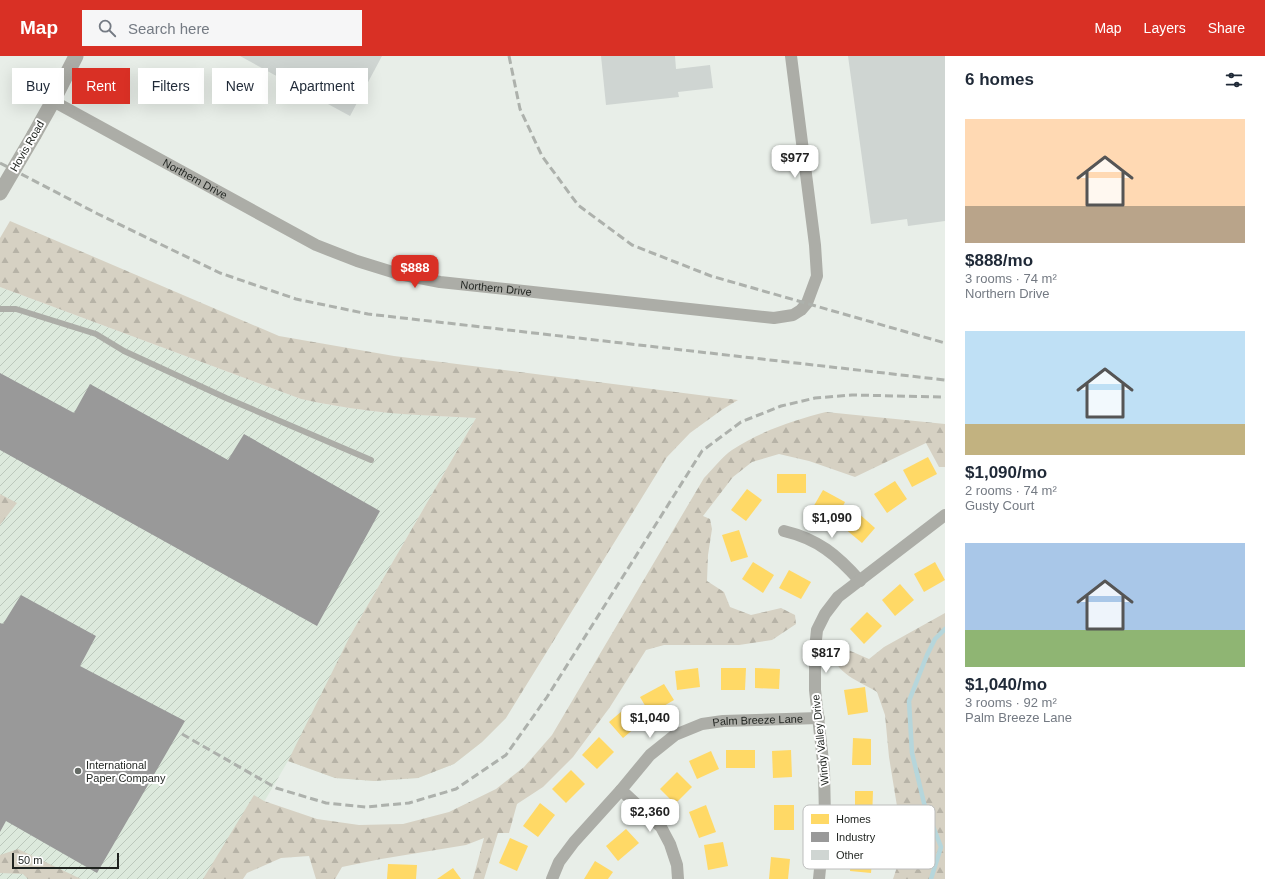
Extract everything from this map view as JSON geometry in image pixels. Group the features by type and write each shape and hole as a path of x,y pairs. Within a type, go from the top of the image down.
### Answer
{"street":[{"name":"Hovis Road","path":"64,79 76,56"},
{"name":"Northern Drive","path":"58,104 316,245 357,261 399,274 440,282 774,318 793,315 801,310 807,303 817,276 815,245 791,56"},
{"name":"Hovis Road","path":"0,192 51,104"},
{"name":"Windy Valley Drive","path":"825,805 824,770 815,690 814,666 817,630 825,614 838,597 945,515"},
{"path":"784,531 800,535 817,542 844,563 860,581"},
{"name":"Palm Breeze Lane","path":"552,879 559,862 574,842 650,755 675,735 702,724 723,721 818,718"},
{"path":"621,790 661,827 670,844 678,879"},
{"name":"Windy Valley Drive","path":"819,879 820,869"}],"lane":[{"path":"0,309 16,309 96,334 124,351 219,395 371,460"}],"shaded area":[{"path":"0,287 301,399 370,411 476,418 351,634 506,718 482,742 454,764 418,778 374,781 335,778 288,761 219,879 0,879"}],"green space":[{"path":"10,221 279,336 394,356 738,400 690,433 667,457 506,718 482,742 454,764 418,778 374,781 335,778 288,761 351,634 476,418 385,412 334,406 301,399 0,287 0,238"},
{"path":"826,412 945,424 945,467 939,467 926,443 855,477 809,461 779,454 752,462 733,477 703,516 710,519 712,529 708,555 707,581 724,592 730,607 751,615 781,608 795,615 796,624 772,640 739,645 664,645 646,650 610,707 573,757 543,787 517,804 509,833 498,833 484,879 473,879 484,838 466,845 342,867 335,879 316,879 309,856 281,858 247,873 243,879 203,879 254,795 264,801 317,819 359,825 403,824 449,812 496,789 524,767 552,735 704,478 732,450 754,437 778,427"},
{"path":"0,494 17,503 0,525"},
{"path":"945,613 945,879 893,879 896,869 935,869 935,805 897,805 889,757 885,715 877,692 858,682 844,672 835,661 835,655 839,646 869,659 884,647"},
{"path":"18,849 81,879 28,879 23,874 0,873 0,855"}],"building: Homes":[{"path":"928,457 937,474 912,487 903,470"},
{"path":"777,474 806,474 806,493 777,493"},
{"path":"895,481 907,499 887,513 874,494"},
{"path":"747,489 762,500 746,521 731,510"},
{"path":"823,490 845,502 835,521 812,509"},
{"path":"857,512 875,528 862,543 844,528"},
{"path":"739,530 748,557 731,562 722,535"},
{"path":"753,562 774,575 763,593 742,579"},
{"path":"935,562 945,580 924,592 914,574"},
{"path":"789,570 811,582 801,599 779,588"},
{"path":"900,584 914,600 895,616 882,600"},
{"path":"867,612 882,626 864,644 850,629"},
{"path":"698,668 700,687 677,690 675,671"},
{"path":"721,668 746,668 745,690 721,690"},
{"path":"755,668 780,669 779,689 755,688"},
{"path":"664,684 674,700 650,714 640,697"},
{"path":"865,687 868,712 848,715 844,690"},
{"path":"628,706 642,722 623,738 609,722"},
{"path":"599,737 614,752 597,769 582,755"},
{"path":"853,738 871,739 871,765 852,765"},
{"path":"726,750 755,750 755,768 726,768"},
{"path":"791,750 792,777 773,778 772,751"},
{"path":"711,751 719,769 697,779 689,761"},
{"path":"571,770 585,784 566,803 552,789"},
{"path":"677,772 692,787 675,804 660,789"},
{"path":"855,791 873,791 873,805 855,805"},
{"path":"540,803 555,815 538,837 523,826"},
{"path":"706,805 716,832 699,838 689,812"},
{"path":"774,805 794,805 794,830 774,830"},
{"path":"626,829 639,843 618,861 606,846"},
{"path":"510,838 528,846 517,871 499,863"},
{"path":"723,842 728,866 708,870 704,845"},
{"path":"771,857 790,859 788,879 769,879"},
{"path":"595,861 613,872 608,879 584,879"},
{"path":"388,864 417,865 416,879 387,879"},
{"path":"453,868 461,879 437,879"},
{"path":"850,869 871,869 871,873 850,871"}],"building: Industry":[{"path":"0,373 74,413 90,384 228,460 244,434 380,511 317,626 0,450"},
{"name":"International Paper Company","path":"21,595 96,636 80,666 185,721 97,873 6,821 0,832 0,623 3,624"}],"building: Other":[{"path":"240,56 382,56 368,82 368,68 276,68 276,76 268,71 268,68 262,68"},
{"path":"601,56 675,56 676,69 710,65 713,88 678,92 679,97 606,105"},
{"path":"848,56 945,56 945,221 908,226 907,219 871,224"},
{"path":"328,104 356,104 350,116"}],"waterway":[{"path":"925,805 912,753 909,701 927,655 935,639 945,629"},
{"path":"935,831 941,847 935,866"},
{"path":"931,879 934,869"}],"railway":[{"path":"509,56 520,109 542,156 578,205 632,245 711,276 945,343"},
{"path":"0,163 98,214 220,273 296,299 368,314 945,380"},
{"path":"182,734 276,788 326,803 366,807 409,803 456,789 506,755 547,697 702,451 741,422 781,406 815,398 852,395 945,397"}],"place":[{"name":"International Paper Company","path":"78,771"}]}
